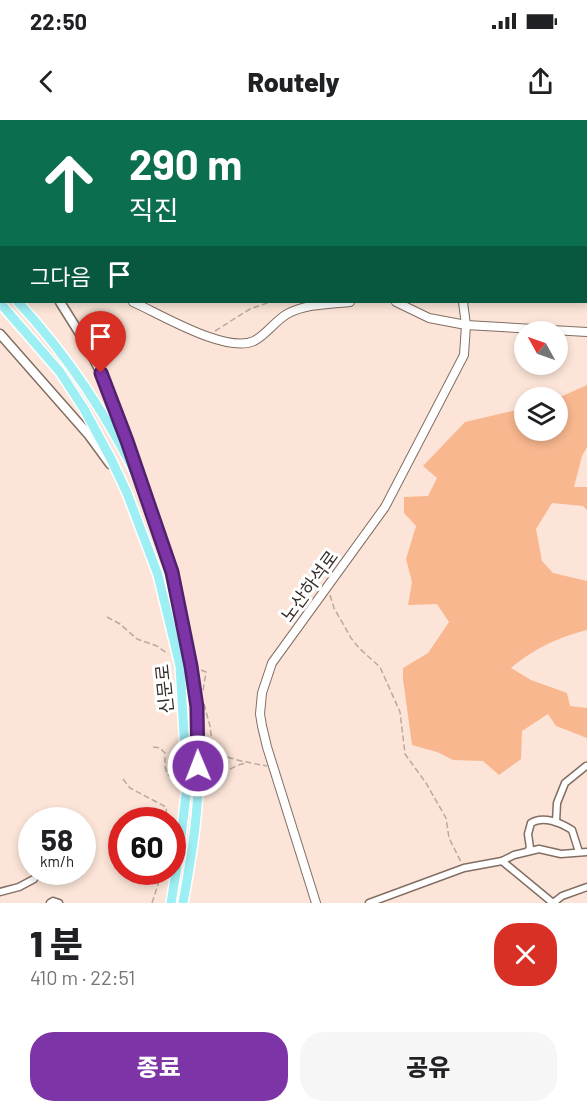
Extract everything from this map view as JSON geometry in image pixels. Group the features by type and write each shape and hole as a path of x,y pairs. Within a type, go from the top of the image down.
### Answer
{"main road":[{"path":"61,303 101,373 142,487"},
{"name":"신문로","path":"20,304 97,403 142,487 172,572 197,707 198,786 191,856 183,903"},
{"name":"신문로","path":"3,305 60,372 84,409 111,459 158,575 180,666 187,786 171,903"},
{"path":"0,334 88,434 120,480"}],"street":[{"path":"135,303 212,339 241,344 254,341 286,315 308,307 342,303"},
{"path":"398,303 429,318 466,325 587,332"},
{"name":"노산하석로","path":"316,903 273,767 260,714 266,675 272,663 385,507 464,356 466,325 464,303"},
{"path":"556,822 557,803 565,783 586,766"},
{"path":"528,851 530,848 528,834 531,823 539,819 568,827 574,832 579,852"},
{"path":"369,903 464,868 502,861 528,851 539,849 561,854 587,852"},
{"path":"502,861 553,903 562,896 587,887"},
{"path":"0,892 23,885"},
{"path":"50,903 53,901 59,903"}],"path":[{"path":"204,335 250,309 267,303"},
{"path":"327,586 334,608 351,638 380,667 400,712 405,754 426,783 446,818 449,838 464,868"},
{"path":"107,617 120,624 137,639 157,646 168,654"},
{"path":"200,670 206,672 202,694"},
{"path":"203,700 213,749 218,753 248,763 273,767"},
{"path":"153,747 160,748 165,753 166,774 170,778 179,780"},
{"path":"206,781 212,780 236,764 248,763"},
{"path":"123,779 130,788 166,807"},
{"path":"152,903 158,885"}],"shaded area":[{"path":"587,385 587,447 582,456 574,487 587,487 587,510 583,506 552,503 536,529 542,561 553,573 587,581 587,630 547,644 511,668 531,680 567,693 570,706 587,708 587,738 556,726 548,714 522,731 521,759 499,775 483,761 453,760 437,752 412,745 403,668 428,653 449,622 437,604 408,605 412,582 406,559 416,526 404,513 404,497 428,496 437,478 423,466 465,422 514,411 514,441 568,441 568,394"}],"route":[{"path":"101,373 172,572 197,707 198,766"}]}
